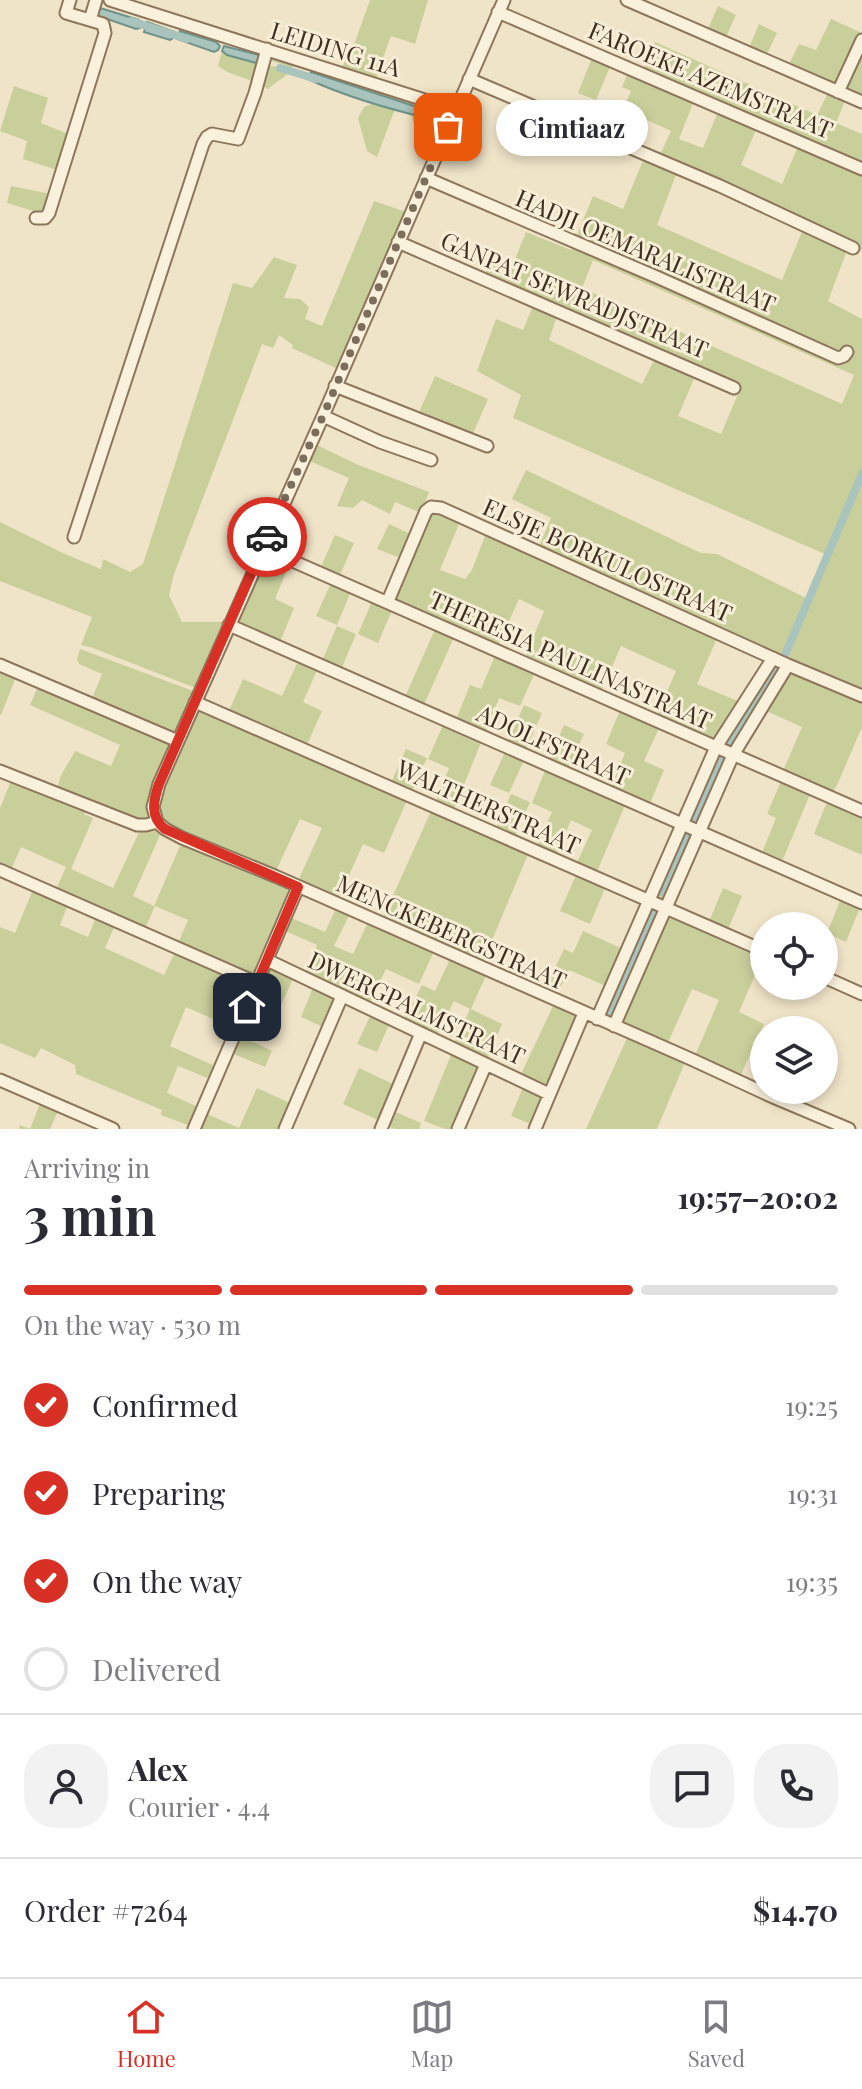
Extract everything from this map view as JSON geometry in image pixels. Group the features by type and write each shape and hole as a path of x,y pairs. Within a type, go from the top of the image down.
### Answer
{"street":[{"path":"92,16 96,0"},
{"name":"LEIDING 11A","path":"110,0 265,55 456,110"},
{"path":"0,771 137,825 157,822 153,807 155,795 504,0"},
{"path":"627,0 862,102"},
{"path":"36,218 45,218 49,213 105,33 103,24 92,16 66,13 69,3"},
{"name":"FAROEKE AZEMSTRAAT","path":"498,12 862,169"},
{"path":"838,92 862,40"},
{"path":"74,537 203,144 212,134 238,139 265,55"},
{"path":"469,79 720,186 853,248"},
{"name":"HADJI OEMARALISTRAAT","path":"426,178 838,358 847,352"},
{"name":"GANPAT SEWRADJSTRAAT","path":"398,242 734,388"},
{"path":"335,386 487,446"},
{"path":"323,416 380,442 431,460"},
{"name":"ELSJE BORKULOSTRAAT","path":"388,601 426,511 431,507 441,508 862,696"},
{"name":"THERESIA PAULINASTRAAT","path":"263,548 862,811"},
{"name":"ADOLFSTRAAT","path":"229,625 862,903"},
{"path":"597,1019 716,747 773,658"},
{"path":"0,665 178,741"},
{"path":"614,1026 733,755 788,665"},
{"name":"WALTHERSTRAAT","path":"195,702 750,945"},
{"name":"MENCKEBERGSTRAAT","path":"157,822 182,838 849,1129"},
{"path":"0,870 257,983"},
{"path":"194,1129 298,887"},
{"name":"DWERGPALMSTRAAT","path":"267,960 549,1094"},
{"path":"838,983 862,994"},
{"path":"285,1129 342,996"},
{"path":"535,1129 584,1013"},
{"path":"381,1129 421,1033"},
{"path":"458,1129 486,1064"},
{"path":"0,1080 113,1129"}],"green space":[{"path":"370,0 428,0 415,44 391,36 376,78 342,67"},
{"path":"718,6 736,15 725,39 707,31"},
{"path":"831,19 862,33 836,86 787,68 799,44 816,50"},
{"path":"759,24 777,33 765,58 748,50"},
{"path":"655,42 817,115 829,91 846,98 836,123 862,134 862,167 643,71"},
{"path":"862,46 862,100 842,88"},
{"path":"222,51 260,64 252,81 218,66"},
{"path":"268,54 293,61 294,65 268,89 260,84 264,66 290,67 266,59"},
{"path":"593,55 612,62 596,100 578,93"},
{"path":"319,69 445,112 445,121 424,126 414,124 411,113 439,120 441,115 311,72"},
{"path":"629,70 695,98 679,139 703,148 719,109 758,125 741,165 782,184 799,144 862,171 862,251 780,211 658,159 671,131 623,109 631,91 622,87"},
{"path":"14,86 48,98 41,123 71,135 60,171 23,159 27,141 0,131"},
{"path":"374,103 395,109 377,157 367,151 358,118 364,107"},
{"path":"644,158 677,172 657,225 782,280 804,227 848,248 828,301 862,319 862,695 538,549 551,518 512,499 526,470 701,553 717,554 808,599 827,555 513,418 521,395 477,371 496,319 523,330 534,303 558,313 549,340 642,384 656,356 696,374 678,416 721,434 740,389 484,276 493,256 513,264 526,232 571,250 593,196 623,209","holes":["593,260 854,375 842,404 582,288"]},
{"path":"11,186 51,194 43,214 7,203"},
{"path":"374,201 406,212 338,369 292,348 293,345 279,335 273,348 262,344 174,574 169,595 182,622 227,622 198,689 81,645 92,617 0,581 0,522 101,569 103,559 130,572 143,564 233,283 252,288 274,257 297,265 284,298 300,299 309,307 305,319 322,326"},
{"path":"435,376 488,399 471,438 417,417"},
{"path":"313,443 356,464 429,492 421,513 395,502 390,514 362,500 353,508 337,506 349,478 305,459"},
{"path":"433,509 461,519 440,570 465,579 472,570 487,531 718,636 697,684 740,702 714,743 656,717 676,671 621,646 601,692 525,658 544,611 519,599 498,646 392,598"},
{"path":"389,524 413,535 403,559 377,549"},
{"path":"335,535 354,543 339,577 320,569"},
{"path":"265,554 289,565 275,599 294,608 280,642 236,623"},
{"path":"332,581 352,589 337,625 316,616"},
{"path":"373,599 393,608 378,643 358,634"},
{"path":"337,626 356,634 341,670 322,661"},
{"path":"436,627 455,635 423,707 404,699"},
{"path":"80,649 196,692 177,732 173,736 91,701 102,674 79,664"},
{"path":"496,653 536,670 520,706 499,698 484,735 455,722 470,685 481,689"},
{"path":"299,659 318,668 303,702 322,711 306,747 228,713 243,679 282,696"},
{"path":"774,660 784,666 730,751 720,745"},
{"path":"789,669 862,699 862,727 832,794 782,773 802,727 764,710"},
{"path":"0,670 16,677 1,715 0,714"},
{"path":"39,684 173,742 145,821 137,822 58,790 61,775 75,751 111,766 120,745 30,705"},
{"path":"524,705 542,713 525,752 507,744"},
{"path":"199,708 408,798 384,853 363,844 338,900 297,883 322,828 300,819 275,873 172,829 161,820 157,803"},
{"path":"621,708 660,726 644,761 664,770 649,806 610,790 625,753 606,744"},
{"path":"444,723 482,740 453,812 435,804 449,768 428,759"},
{"path":"564,725 584,734 567,770 548,762"},
{"path":"406,749 427,758 411,794 390,785"},
{"path":"506,750 525,758 509,793 490,785"},
{"path":"721,752 728,758 697,827 689,824 688,817 717,754"},
{"path":"546,768 626,803 596,874 576,865 592,830 571,820 556,856 536,847 552,812 532,803"},
{"path":"13,776 87,807 84,814 93,818 71,869 113,888 140,830 157,831 160,835 133,896 154,906 180,846 190,845 283,884 290,894 253,980 177,946 188,920 155,906 144,931 55,892 66,867 21,847 10,872 0,868 0,808"},
{"path":"782,779 811,792 781,864 761,855 776,818 767,814"},
{"path":"511,794 530,802 514,839 495,831"},
{"path":"828,799 862,814 862,855 814,834"},
{"path":"432,809 529,852 482,964 382,920"},
{"path":"685,829 694,836 664,902 654,899"},
{"path":"577,873 606,886 590,924 560,911"},
{"path":"34,887 69,902 60,925 88,937 97,915 116,923 105,948 164,975 176,950 252,983 233,1028 186,1007 170,1046 215,1066 210,1079 178,1066 167,1093 198,1107 190,1126 161,1115 162,1110 76,1074 75,1065 41,1048 35,1058 0,1043 0,927 15,933"},
{"path":"723,888 742,896 727,932 708,924"},
{"path":"842,896 861,905 846,942 838,938 838,912 836,912"},
{"path":"337,906 351,912 334,946 353,954 369,920 435,949 419,984 386,969 369,1005 304,975 317,945 283,930 289,917 325,932"},
{"path":"651,906 659,911 613,1021 602,1014"},
{"path":"667,913 750,948 750,986 739,1012 750,1017 750,1055 739,1079 694,1058 719,1000 692,989 666,1047 620,1026"},
{"path":"583,931 623,949 606,986 569,970 556,997 544,991 564,949 573,953"},
{"path":"451,957 487,973 471,1009 502,1024 486,1062 453,1045 470,1009 454,1001 437,1036 404,1020 422,985 435,991"},
{"path":"270,966 294,976 280,1008 254,997"},
{"path":"314,985 334,995 325,1028 301,1017"},
{"path":"555,1002 578,1017 544,1087 520,1076"},
{"path":"372,1012 391,1020 377,1052 357,1044"},
{"path":"238,1035 272,1051 265,1067 231,1053"},
{"path":"628,1036 686,1060 657,1129 586,1129"},
{"path":"453,1050 477,1062 480,1068 453,1129 445,1129 424,1121"},
{"path":"359,1068 395,1085 380,1121 343,1104"},
{"path":"524,1085 543,1097 533,1125 511,1116"},
{"path":"257,1088 292,1104 281,1129 201,1129 207,1114 239,1128"},
{"path":"41,1101 59,1109 50,1129 30,1129"},
{"path":"393,1111 421,1123 419,1129 387,1126"}],"water":[{"path":"97,7 139,20 142,23 140,28 96,15"},
{"path":"147,22 175,32 173,38 170,40 144,32"},
{"path":"180,31 220,46 214,52 177,39"},
{"path":"224,46 259,55 262,59 260,64 227,55 222,51"},
{"path":"311,72 441,115 439,121 339,92 308,79"}],"waterway":[{"path":"131,21 187,39"},
{"path":"280,68 316,79"},
{"path":"785,655 862,474"},
{"path":"726,746 776,670"},
{"path":"693,821 721,756"},
{"path":"661,892 688,833"},
{"path":"608,1015 652,912"}],"way so far":[{"path":"267,537 448,127"}],"place":[{"name":"Cimtiaaz","path":"448,127"}],"route":[{"path":"247,1007 298,887 165,829 157,822 153,807 159,784 267,537"}]}
